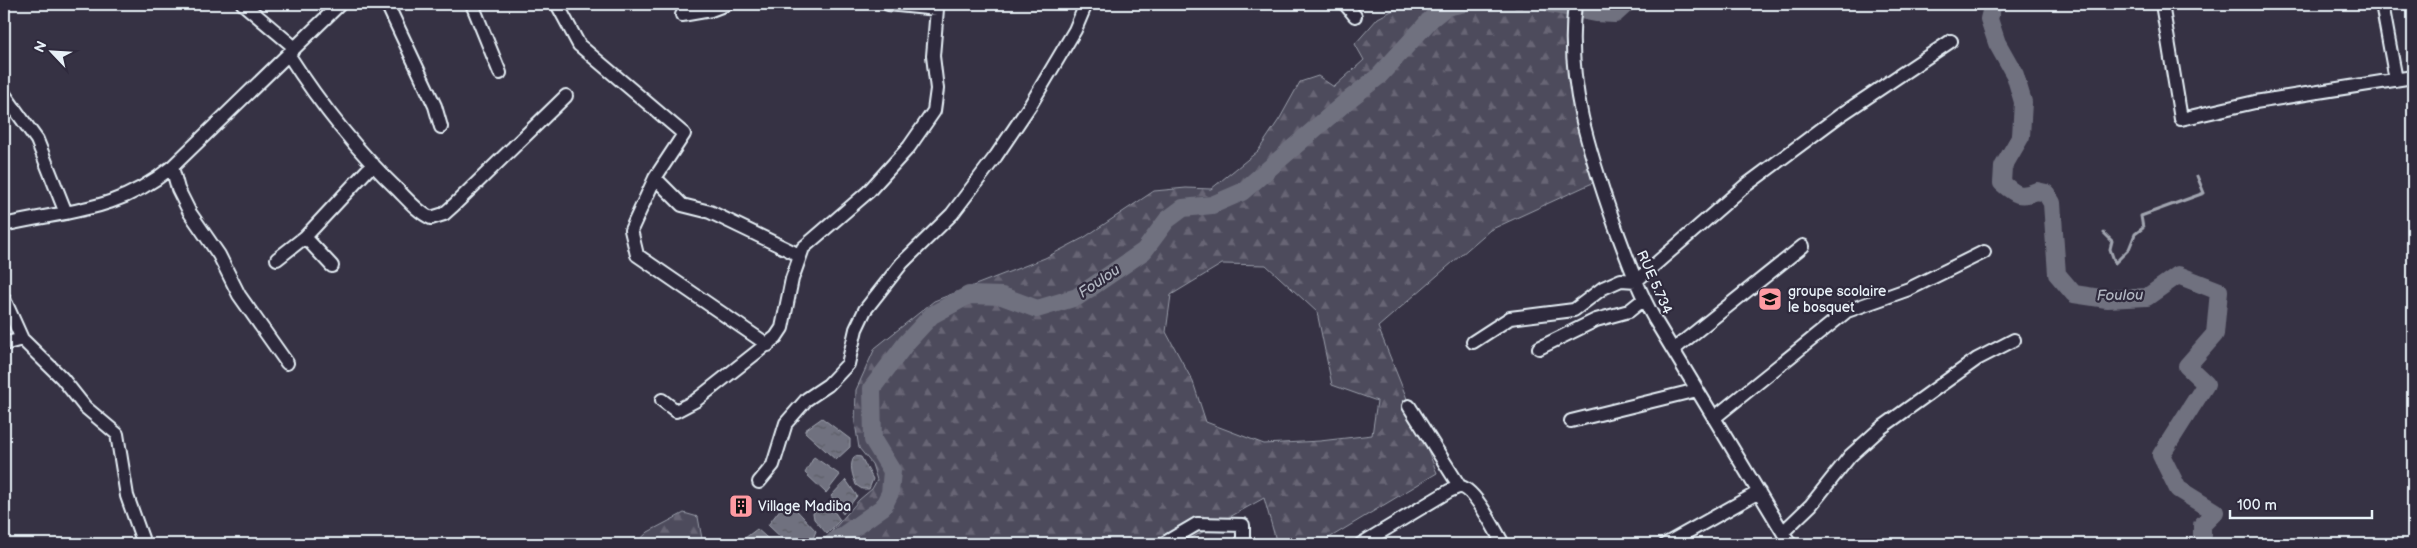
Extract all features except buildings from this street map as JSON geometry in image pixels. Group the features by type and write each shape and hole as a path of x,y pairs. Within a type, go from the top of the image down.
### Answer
{"street":[{"path":"243,4 291,51 320,103 373,164 421,212 431,218 436,218 454,206 566,96"},
{"path":"4,225 89,210 120,200 152,184 172,167 340,4"},
{"path":"387,4 435,106 441,127"},
{"path":"472,4 500,73"},
{"path":"557,4 578,45 684,134 655,178 631,230 637,254 768,344"},
{"path":"682,16 711,10 727,4"},
{"path":"662,400 672,410 682,409 768,344 782,328 799,255 803,248 868,192 909,146 934,111 937,89 933,56 937,9 888,4"},
{"path":"759,482 772,465 786,423 807,400 828,385 848,364 856,329 865,310 902,263 952,214 996,156 1031,104 1075,30 1086,4"},
{"path":"1344,4 1355,16"},
{"name":"RUE 5.734","path":"1575,4 1572,26 1575,80 1587,135 1599,180 1636,281 1673,350 1790,544"},
{"path":"2162,4 2181,119 2255,102 2413,77"},
{"path":"2382,4 2396,80"},
{"path":"1473,342 1510,318 1574,310 1603,288 1621,280 1636,281 1745,186 1839,116 1951,41"},
{"path":"4,94 37,140 66,213"},
{"path":"277,259 305,237 373,164"},
{"path":"172,167 178,189 190,212 219,255 239,296 287,363"},
{"path":"655,178 682,204 710,212 799,255"},
{"path":"305,237 332,266"},
{"path":"1673,350 1803,246"},
{"path":"1714,418 1847,311 1909,289 1984,252"},
{"path":"4,299 22,339 62,378 85,408 117,434 127,496 144,544"},
{"path":"1539,348 1596,320 1629,311 1644,299"},
{"path":"4,344 22,339"},
{"path":"1783,532 1811,505 1850,456 1880,428 1977,358 2014,340"},
{"path":"1571,421 1697,390"},
{"path":"1409,406 1460,487"},
{"path":"1361,544 1449,491 1460,487 1467,489 1477,500 1503,544"},
{"path":"1666,544 1759,492"},
{"path":"1163,544 1196,524 1213,523 1243,525 1243,544"}],"green space":[{"path":"1405,4 1575,4 1573,53 1599,180 1490,230 1378,327 1437,473 1319,544 1277,544 1264,498 1181,544 821,544 859,500 872,489 877,480 872,464 859,448 855,423 856,390 875,348 934,301 1045,258 1085,237 1154,191 1186,188 1211,189 1258,151 1280,118 1300,82 1318,76 1334,87 1364,60 1355,44 1378,18","holes":["1222,264 1266,265 1317,312 1332,385 1377,401 1372,435 1320,441 1264,444 1206,422 1193,382 1166,332 1171,295"]},
{"path":"684,513 698,517 703,544 635,544 648,532"}],"water":[{"path":"822,418 850,439 850,447 836,460 805,432 805,430"},
{"path":"855,456 861,457 873,479 869,489 862,489 856,485 851,467"},
{"path":"814,457 840,475 826,493 805,473"},
{"path":"846,480 857,496 843,514 831,496"},
{"path":"789,502 816,531 811,544 788,544 768,525 785,503"},
{"path":"826,503 829,504 840,520 827,534 814,519 813,513"},
{"path":"757,529 774,544 737,544"}],"waterway":[{"name":"Foulou","path":"831,544 883,507 890,493 892,471 873,440 872,388 907,342 932,315 969,295 1002,296 1037,309 1077,297 1144,251 1167,220 1183,208 1212,205 1242,192 1347,101 1379,76 1431,19 1446,7 1461,4"},
{"name":"Foulou","path":"1550,4 1596,13 1615,14 1626,4"},
{"name":"Foulou","path":"1993,4 1989,19 1997,43 2015,75 2023,102 2021,136 2003,167 2002,183 2022,195 2037,191 2046,193 2052,203 2057,274 2074,294 2107,299 2147,297 2178,275 2219,291 2215,334 2187,366 2206,384 2161,455 2178,489 2215,512 2202,525 2202,544"},
{"path":"2104,233 2112,241 2110,249 2115,263 2129,249 2135,234 2143,228 2141,216 2204,193 2197,176"}],"place":[{"name":"groupe scolaire le bosquet","path":"1770,299"},
{"name":"Village Madiba","path":"741,506"}]}
